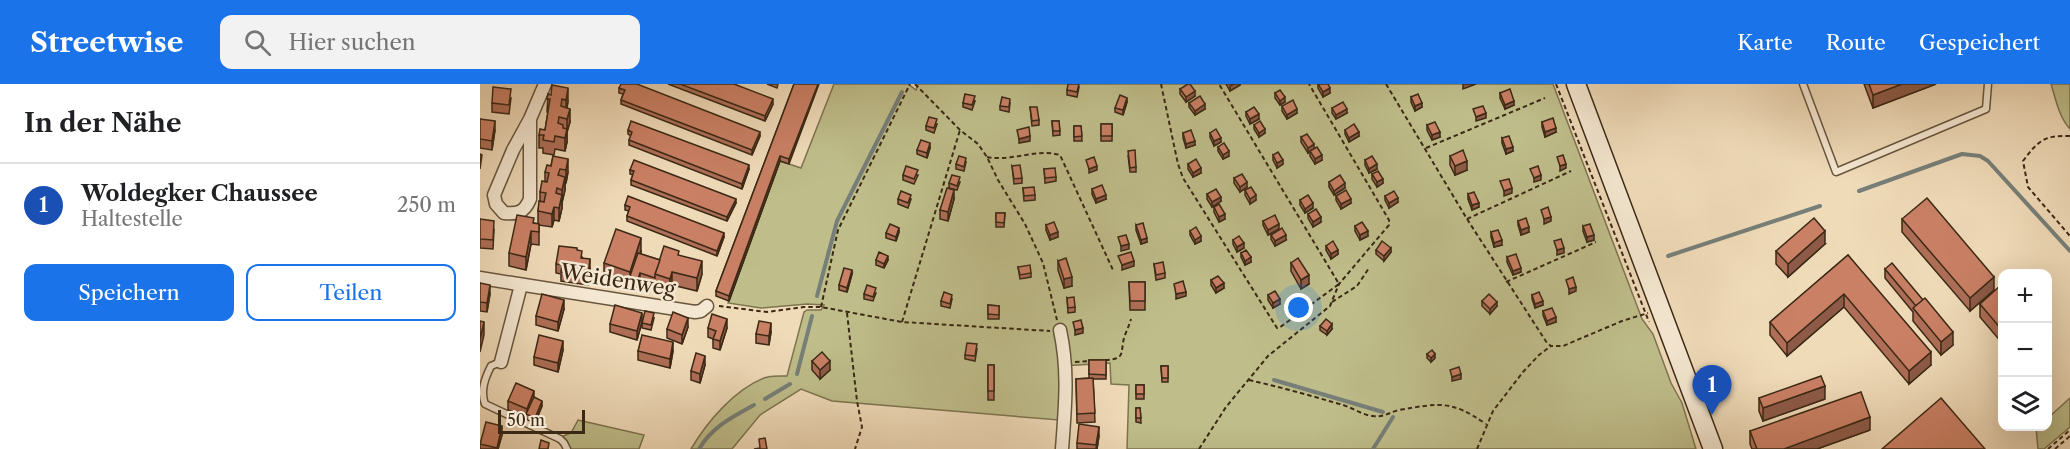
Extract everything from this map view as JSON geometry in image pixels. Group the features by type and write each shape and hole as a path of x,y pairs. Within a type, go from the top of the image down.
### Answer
{"main road":[{"path":"1576,84 1713,449"}],"street":[{"path":"531,119 530,200 525,210 517,214 504,213 496,204 494,195 513,150 531,119 545,84"},
{"name":"Weidenweg","path":"480,278 694,312 701,311 707,306"},
{"path":"501,362 521,285"},
{"path":"1060,330 1066,363 1062,449"}],"lane":[{"path":"1803,84 1836,172 1986,109 1988,84"},
{"path":"501,362 491,366 482,386 483,399 490,407 560,439 567,449"}],"path":[{"path":"821,307 838,230 910,84"},
{"path":"707,306 767,312 821,307 902,322 1034,331 1060,330 1043,263 1025,224 987,157 978,144 960,130 915,84"},
{"path":"1161,84 1183,178 1277,328 1282,327 1339,284 1389,225 1389,220 1309,84"},
{"path":"1219,84 1339,284"},
{"path":"1386,84 1467,219 1546,343 1551,346 1563,346 1660,308"},
{"path":"1425,149 1545,98"},
{"path":"902,322 960,130"},
{"path":"2070,135 2053,135 2035,145 2023,161 2028,187 2070,236"},
{"path":"987,157 998,159 1046,153 1060,155 1113,270"},
{"path":"1467,219 1571,171"},
{"path":"1506,282 1596,242"},
{"path":"1199,449 1226,407 1268,356 1332,302 1357,285 1369,268"},
{"path":"1332,302 1339,284"},
{"path":"847,312 856,401 862,427 855,449"},
{"path":"1102,360 1112,360 1123,354 1124,339 1131,319"},
{"path":"1477,449 1484,438 1486,424 1493,411 1523,372 1551,346"},
{"path":"1066,363 1093,361"},
{"path":"1249,380 1346,406 1376,417 1398,410 1448,404 1458,407 1486,424"},
{"path":"2048,449 2070,430"},
{"path":"2055,449 2070,436"}],"shaded area":[{"path":"834,84 908,84 916,90 918,84 1553,84 1642,319 1653,334 1671,383 1682,403 1696,449 1127,449 1129,385 1111,384 1110,363 1062,366 1059,420 832,401 801,389 760,415 732,449 691,449 713,418 742,390 767,377 787,376 804,312 821,310 824,305 807,304 761,308 728,303 780,161 801,168"},
{"path":"2051,84 2070,84 2070,129 2060,114"},
{"path":"2070,398 2070,427 2044,449 2038,449 2036,431 2052,431 2052,414"},
{"path":"578,420 644,435 639,449 569,449 566,441 561,437 571,433"}],"building":[{"path":"621,84 637,84 760,132 752,150 621,100 625,90 619,88"},
{"path":"680,84 734,84 773,99 765,116"},
{"path":"794,84 818,84 789,159 780,156 729,296 716,291"},
{"path":"1068,84 1079,84 1077,92 1067,90"},
{"path":"1188,84 1195,91 1186,97 1180,89"},
{"path":"1318,84 1328,84 1330,88 1323,92"},
{"path":"1869,84 1902,84 1873,95"},
{"path":"552,85 568,88 566,100 562,99 561,106 570,109 567,119 559,117 558,123 567,129 565,138 555,136 554,142 543,140 544,135 539,135 540,129 545,130 550,99 547,99 548,94 551,95"},
{"path":"493,87 511,89 509,105 492,103"},
{"path":"1510,89 1514,101 1505,105 1500,93"},
{"path":"1280,90 1285,97 1280,101 1275,93"},
{"path":"965,94 975,96 972,105 963,103"},
{"path":"1418,94 1422,103 1415,106 1411,97"},
{"path":"1120,95 1127,98 1123,110 1115,108"},
{"path":"1200,96 1205,104 1195,111 1189,103"},
{"path":"1002,97 1010,99 1009,107 1000,106"},
{"path":"1293,100 1297,109 1287,115 1282,106"},
{"path":"1343,102 1347,109 1336,115 1332,108"},
{"path":"1483,106 1486,113 1476,117 1473,109"},
{"path":"1030,107 1037,107 1039,120 1032,121"},
{"path":"1254,107 1259,114 1250,119 1246,112"},
{"path":"929,117 937,119 934,128 926,126"},
{"path":"1553,118 1556,128 1545,132 1542,122"},
{"path":"480,119 495,121 492,141 480,139"},
{"path":"631,121 749,165 742,184 629,140 632,132 628,130"},
{"path":"1052,121 1059,121 1060,131 1053,131"},
{"path":"1260,121 1265,129 1259,133 1254,125"},
{"path":"1435,122 1440,132 1432,135 1427,125"},
{"path":"1101,124 1112,124 1112,136 1101,136"},
{"path":"1354,124 1359,132 1349,138 1345,130"},
{"path":"1074,126 1081,126 1082,136 1074,137"},
{"path":"1029,127 1030,136 1019,139 1017,130"},
{"path":"1216,129 1221,138 1214,141 1210,133"},
{"path":"1191,130 1195,141 1186,144 1183,133"},
{"path":"1307,134 1314,144 1308,148 1301,137"},
{"path":"1509,136 1513,147 1506,149 1502,138"},
{"path":"921,140 930,143 927,153 917,150"},
{"path":"1224,143 1229,151 1223,155 1218,147"},
{"path":"1317,147 1322,155 1315,159 1310,151"},
{"path":"1135,150 1136,167 1130,168 1128,151"},
{"path":"1463,150 1467,161 1455,166 1450,156"},
{"path":"1278,152 1283,160 1277,163 1273,155"},
{"path":"1563,155 1566,164 1560,166 1557,157"},
{"path":"553,156 568,159 566,170 560,169 558,175 565,177 562,190 557,188 556,193 562,195 559,208 554,207 552,214 538,211 539,201 544,202 546,193 540,192 542,181 547,182 549,173 545,172 547,165 551,166"},
{"path":"959,156 966,158 964,167 956,164"},
{"path":"1372,156 1377,164 1369,169 1365,160"},
{"path":"1094,157 1097,166 1089,169 1086,160"},
{"path":"1196,159 1201,168 1193,173 1188,164"},
{"path":"634,160 736,199 727,217 631,180 634,171 630,170"},
{"path":"1020,165 1022,178 1014,179 1012,166"},
{"path":"906,166 918,170 914,179 903,175"},
{"path":"1538,166 1541,175 1534,178 1530,169"},
{"path":"1055,168 1056,177 1045,178 1044,169"},
{"path":"1378,171 1383,179 1377,182 1372,174"},
{"path":"1242,174 1247,182 1240,187 1234,178"},
{"path":"952,175 960,177 957,186 949,183"},
{"path":"1340,175 1345,183 1334,191 1329,182"},
{"path":"1509,179 1512,188 1504,191 1500,181"},
{"path":"1102,185 1106,195 1096,199 1092,189"},
{"path":"1034,187 1035,195 1024,196 1023,188"},
{"path":"1251,187 1256,195 1250,199 1245,190"},
{"path":"947,188 954,190 948,212 940,210"},
{"path":"1216,189 1221,197 1212,202 1207,194"},
{"path":"1346,190 1351,199 1341,204 1336,196"},
{"path":"901,191 911,195 908,203 898,199"},
{"path":"1394,191 1398,198 1389,203 1385,196"},
{"path":"1474,192 1479,203 1472,205 1468,194"},
{"path":"1308,195 1313,203 1305,209 1300,200"},
{"path":"628,196 724,233 717,251 627,216 630,207 625,205"},
{"path":"1927,198 1994,277 1970,298 1902,219"},
{"path":"1219,204 1225,214 1219,217 1214,207"},
{"path":"1548,207 1551,217 1544,219 1541,210"},
{"path":"1316,209 1321,217 1313,222 1308,214"},
{"path":"996,213 1005,213 1004,223 996,222"},
{"path":"517,215 534,218 533,223 539,224 539,232 531,231 526,257 509,253"},
{"path":"1275,215 1279,224 1268,230 1263,221"},
{"path":"1526,218 1529,227 1521,230 1518,221"},
{"path":"1814,218 1825,231 1788,264 1776,251"},
{"path":"480,219 494,221 493,240 480,239"},
{"path":"1054,222 1058,232 1050,235 1046,225"},
{"path":"1362,222 1368,231 1360,235 1355,226"},
{"path":"1143,223 1147,238 1141,240 1136,225"},
{"path":"890,224 899,228 896,237 886,233"},
{"path":"1590,224 1594,235 1587,237 1583,226"},
{"path":"1196,227 1201,236 1195,240 1190,231"},
{"path":"1282,228 1286,235 1275,241 1271,235"},
{"path":"616,229 641,238 630,272 604,263"},
{"path":"1498,230 1502,240 1494,243 1491,232"},
{"path":"1126,235 1129,244 1121,246 1118,237"},
{"path":"1239,236 1244,243 1237,247 1233,240"},
{"path":"1561,239 1564,248 1557,250 1554,241"},
{"path":"1333,241 1338,250 1331,254 1326,246"},
{"path":"1382,241 1391,248 1384,256 1376,250"},
{"path":"559,246 577,248 582,251 581,258 590,259 588,276 561,272 562,265 556,264"},
{"path":"664,246 679,251 678,255 702,261 697,278 672,272 670,279 655,274"},
{"path":"1246,250 1251,257 1245,261 1241,253"},
{"path":"879,252 888,256 884,264 876,260"},
{"path":"1131,252 1134,261 1122,265 1118,256"},
{"path":"638,253 660,260 655,278 640,273 638,279 630,276"},
{"path":"1516,254 1521,268 1513,271 1507,257"},
{"path":"1848,255 1931,352 1909,371 1844,294 1787,343 1770,322"},
{"path":"1066,258 1072,277 1064,279 1058,261"},
{"path":"1298,258 1309,275 1301,280 1291,263"},
{"path":"1163,262 1165,273 1156,275 1154,264"},
{"path":"1892,263 1923,300 1916,306 1885,269"},
{"path":"1030,265 1031,273 1020,275 1018,267"},
{"path":"844,268 852,270 847,288 839,285"},
{"path":"1218,276 1224,283 1216,288 1211,280"},
{"path":"1573,277 1576,287 1569,289 1566,280"},
{"path":"1183,281 1186,292 1176,294 1174,284"},
{"path":"1129,282 1145,282 1145,301 1130,301"},
{"path":"480,283 490,285 487,303 480,302"},
{"path":"867,285 876,288 873,297 864,294"},
{"path":"1998,288 1998,325 1980,304"},
{"path":"1275,291 1280,299 1273,303 1268,295"},
{"path":"944,292 952,295 950,304 941,301"},
{"path":"1539,292 1543,301 1535,304 1532,295"},
{"path":"542,294 564,300 558,322 536,316"},
{"path":"1489,294 1497,302 1490,309 1482,301"},
{"path":"1074,297 1075,307 1068,308 1067,298"},
{"path":"1925,298 1953,332 1941,342 1913,308"},
{"path":"615,305 642,313 637,331 610,324"},
{"path":"988,305 999,306 999,315 988,314"},
{"path":"1552,308 1556,317 1547,321 1543,311"},
{"path":"645,311 654,313 651,325 642,323"},
{"path":"673,312 688,318 682,335 667,329"},
{"path":"712,314 727,319 720,341 713,339 716,331 708,328"},
{"path":"1326,319 1332,324 1327,331 1320,326"},
{"path":"1081,320 1083,328 1075,330 1073,322"},
{"path":"480,321 484,322 480,339"},
{"path":"759,321 771,323 769,336 756,334"},
{"path":"539,335 563,341 558,363 534,357"},
{"path":"642,335 673,342 670,359 638,351"},
{"path":"967,343 977,344 975,356 965,355"},
{"path":"1432,350 1435,354 1431,358 1427,354"},
{"path":"822,352 830,361 820,370 812,361"},
{"path":"696,353 705,356 700,374 691,371"},
{"path":"1089,360 1106,360 1106,375 1089,374"},
{"path":"988,365 994,365 994,391 988,391"},
{"path":"1161,366 1168,366 1168,378 1162,378"},
{"path":"1459,367 1461,374 1452,377 1450,370"},
{"path":"1821,376 1825,386 1763,408 1759,398"},
{"path":"1093,378 1095,413 1077,414 1076,379"},
{"path":"516,383 534,391 527,409 508,401"},
{"path":"1136,385 1144,385 1144,394 1136,394"},
{"path":"1861,392 1870,417 1784,449 1757,449 1750,431"},
{"path":"534,397 542,401 535,418 526,414"},
{"path":"1941,398 1985,449 1882,449"},
{"path":"1136,408 1140,408 1141,418 1136,418"},
{"path":"486,422 502,426 497,448 480,444"},
{"path":"1079,424 1099,427 1096,445 1077,443"},
{"path":"765,438 767,449 754,449 760,448 759,439"},
{"path":"541,440 549,443 548,449 539,449"}],"waterway":[{"path":"817,296 837,221 902,92"},
{"path":"1859,191 1962,154 1980,156 1988,161 2070,251"},
{"path":"1668,256 1820,206"},
{"path":"797,374 812,316"},
{"path":"1274,380 1383,412"},
{"path":"765,399 790,384"},
{"path":"699,449 716,429 730,418 754,405"},
{"path":"1373,449 1393,417"}],"place":[{"name":"Woldegker Chaussee","path":"1712,415"}]}
